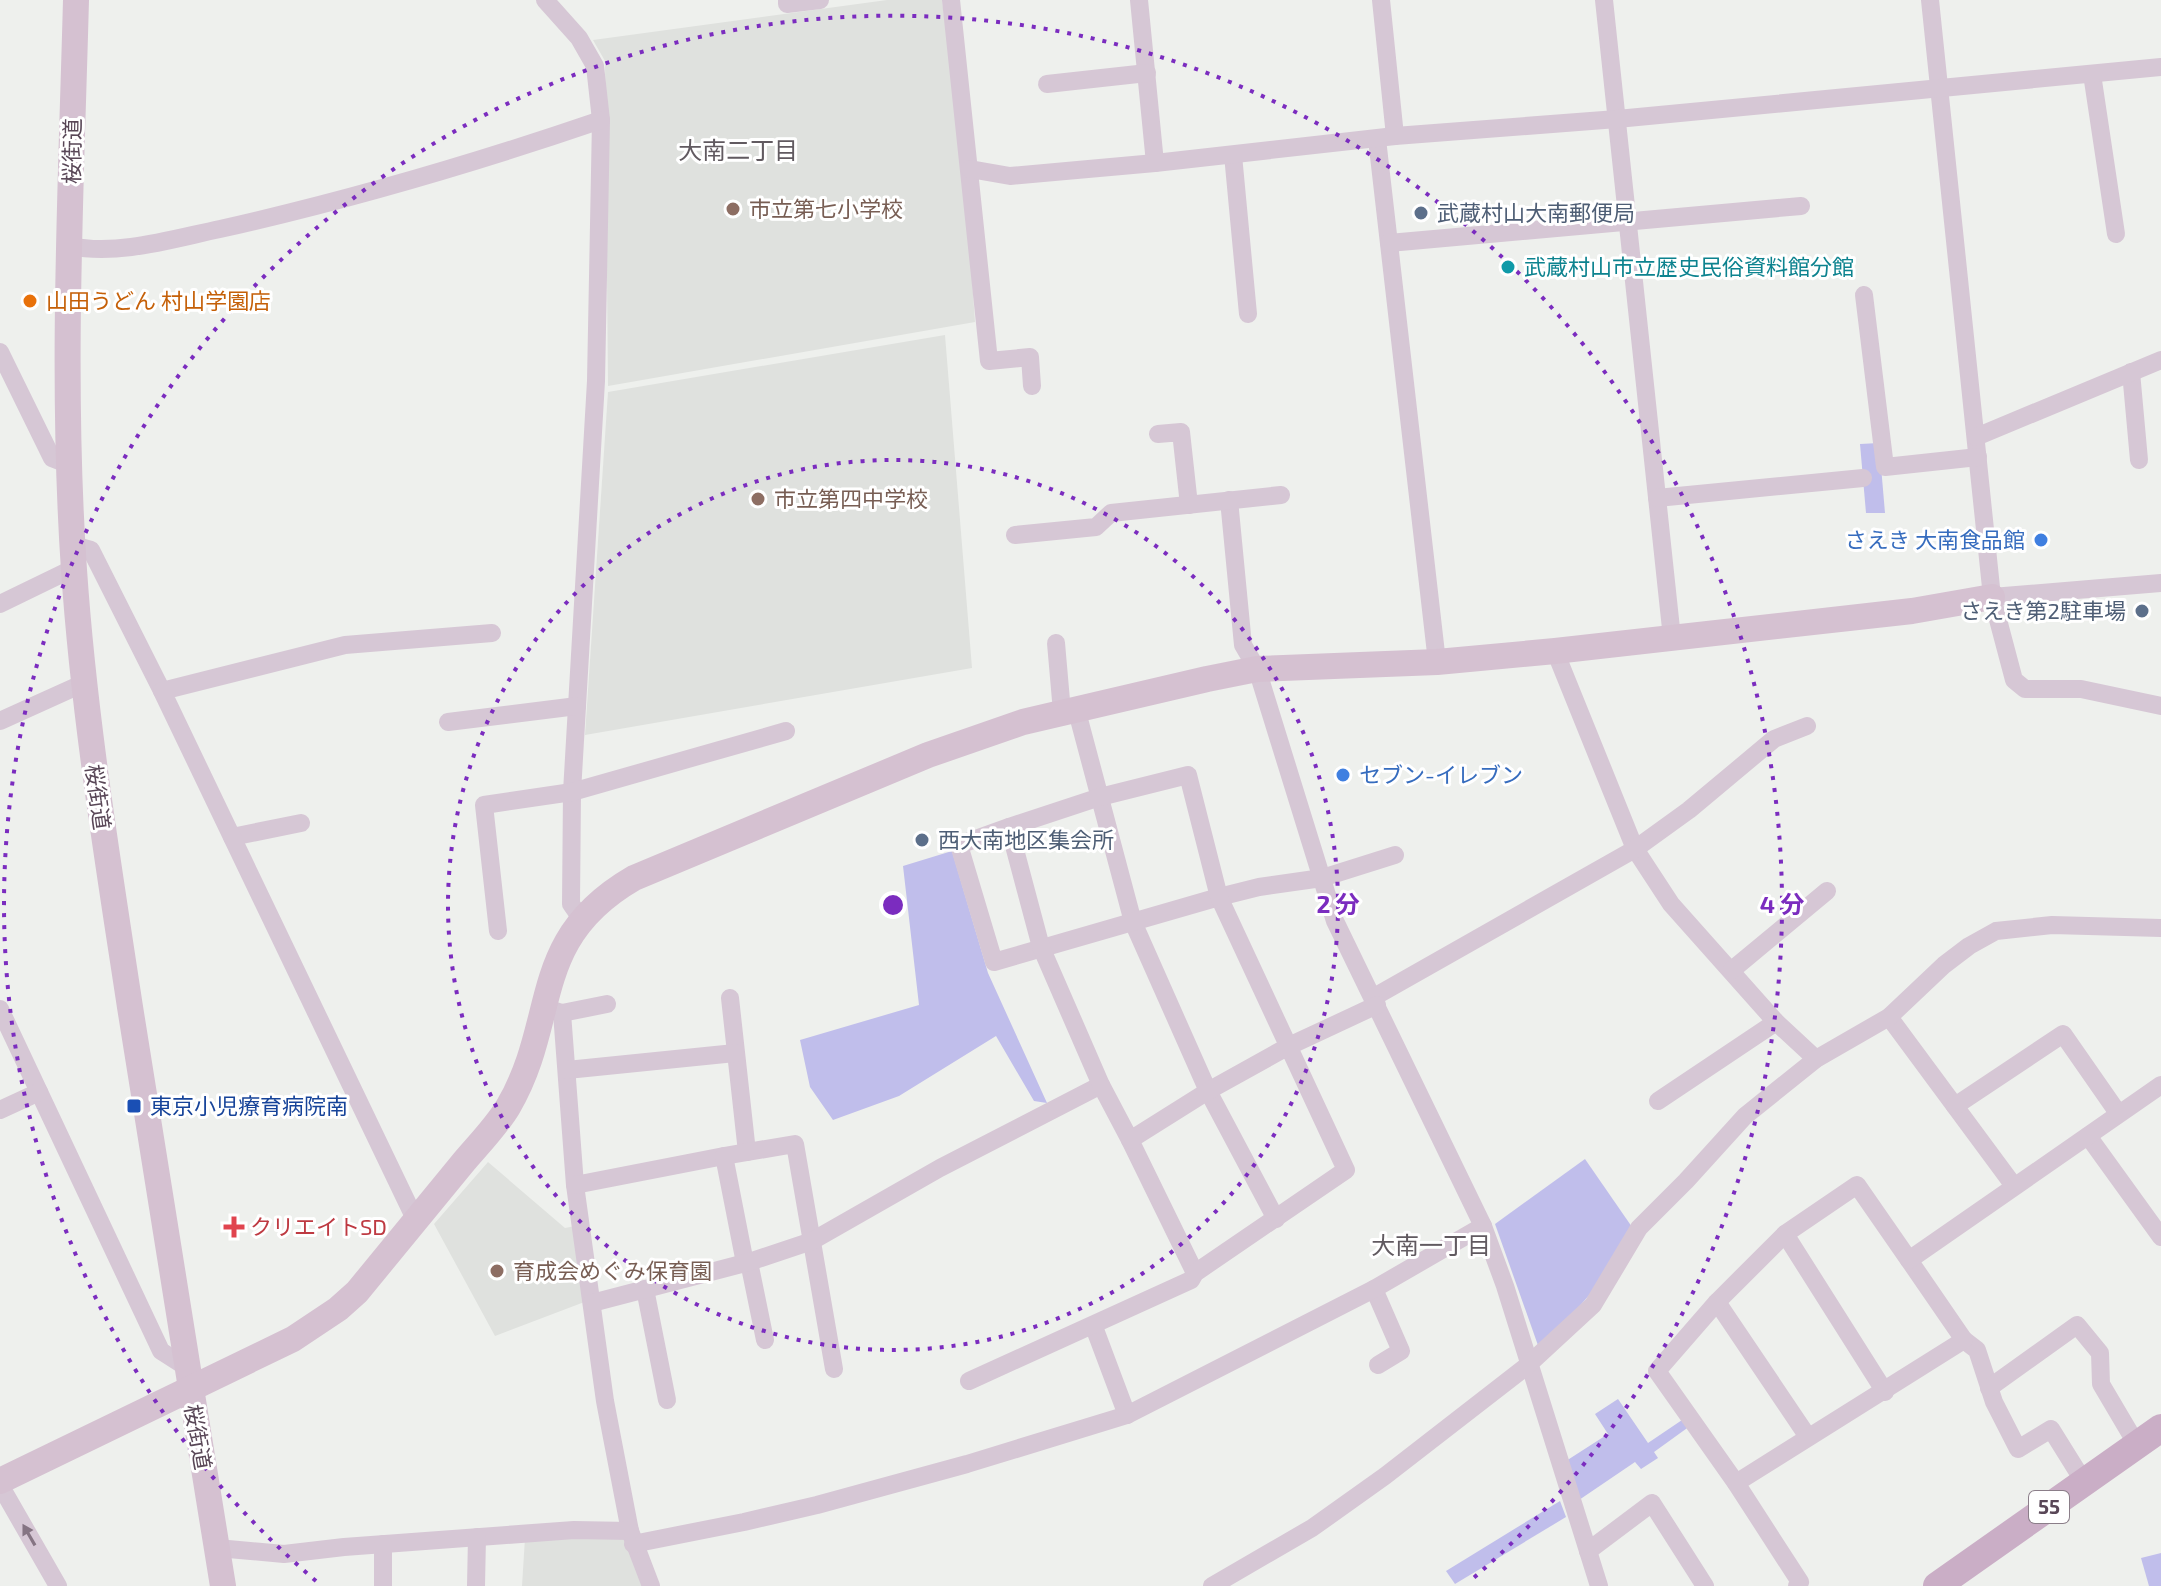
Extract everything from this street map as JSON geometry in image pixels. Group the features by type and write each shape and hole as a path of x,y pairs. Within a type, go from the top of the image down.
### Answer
{"main road":[{"name":"55","path":"1937,1586 2161,1428"}],"street":[{"name":"桜街道","path":"76,0 70,246 70,465 73,557 84,683 96,783 223,1586"},
{"path":"545,0 579,38 595,66 601,120 596,381 572,792 571,904 582,920"},
{"path":"787,0 787,4 820,0"},
{"path":"951,0 989,361 1030,357 1032,386"},
{"path":"1139,0 1155,163"},
{"path":"1381,0 1389,243 1437,662"},
{"path":"1604,0 1672,638"},
{"path":"1930,0 1992,597 2014,680 2025,689 2081,689 2161,706"},
{"path":"970,169 1010,176 1386,137 1617,119 2161,67"},
{"path":"1047,84 1147,73"},
{"path":"2092,74 2116,234"},
{"path":"70,246 93,251 167,240 281,215 474,163 601,120"},
{"path":"1233,155 1248,314"},
{"path":"1389,243 1801,206"},
{"path":"1864,295 1885,467 1978,457"},
{"path":"0,352 52,458 70,465"},
{"path":"1976,437 2161,360"},
{"path":"2131,372 2139,460"},
{"path":"1158,434 1181,432 1189,505"},
{"path":"1657,498 1863,478"},
{"path":"1015,535 1096,527 1111,513 1281,495"},
{"path":"1229,500 1243,645 1257,669 1335,921 1483,1226 1505,1286 1599,1586"},
{"path":"0,604 73,557 91,550 162,691 416,1221"},
{"path":"651,1586 631,1537 605,1401 575,1185 567,1070 553,1010 557,960 568,938 602,899 634,878 928,755 1069,710 1257,669 1437,662 1555,651 1912,611 1992,597 2161,583"},
{"path":"162,691 345,645 492,633"},
{"path":"1056,643 1069,710 1100,797 1133,922 1208,1091 1276,1219"},
{"path":"1555,651 1635,849 1671,904 1776,1022 1816,1059"},
{"path":"0,721 84,683"},
{"path":"448,722 577,706"},
{"path":"1130,1140 1208,1091 1376,1001 1635,849 1689,810 1774,739 1807,726"},
{"path":"498,931 484,805 572,792 786,731"},
{"path":"969,1381 1094,1327 1191,1280 1195,1273 1346,1170 1219,897 1188,775 1100,797 959,845 994,962 1219,897 1259,887 1322,878 1395,855"},
{"path":"232,837 301,823"},
{"path":"1009,827 1041,947 1101,1085 1195,1273"},
{"path":"1732,970 1827,891"},
{"path":"1212,1586 1312,1528 1528,1365 1593,1305 1639,1228 1745,1116 1816,1059 1889,1017 1969,946 1996,931 2052,925 2161,928"},
{"path":"730,998 747,1152"},
{"path":"553,1010 607,1004"},
{"path":"0,1009 161,1351 188,1378"},
{"path":"58,1586 0,1483 188,1378 293,1339 338,1309 357,1292 508,1108 553,1010"},
{"path":"1889,1017 2014,1186"},
{"path":"1658,1101 1776,1022"},
{"path":"1955,1106 2063,1034 2118,1113"},
{"path":"567,1070 735,1053"},
{"path":"592,1303 747,1263 812,1241 940,1168 1101,1085"},
{"path":"1909,1260 2161,1085"},
{"path":"0,1110 39,1092"},
{"path":"2088,1136 2161,1237"},
{"path":"575,1185 795,1144 834,1369"},
{"path":"724,1156 765,1340"},
{"path":"1797,1586 1800,1582 1736,1483 1657,1371 1717,1302 1785,1234 1857,1185 1964,1340 1977,1350 1989,1388 2018,1449 2051,1429 2084,1482"},
{"path":"217,1548 284,1554 574,1530 631,1537 817,1505 967,1464 1127,1415 1374,1289 1483,1226"},
{"path":"1785,1234 1885,1392"},
{"path":"645,1289 667,1400"},
{"path":"1374,1289 1401,1351 1378,1365"},
{"path":"1717,1302 1808,1437"},
{"path":"1989,1388 2077,1325 2100,1353 2101,1384 2137,1445"},
{"path":"1094,1327 1127,1415"},
{"path":"1736,1483 1964,1340"},
{"path":"1588,1551 1652,1503 1705,1586"},
{"path":"476,1586 477,1537"},
{"path":"383,1544 383,1586"}],"shaded area":[{"path":"887,0 942,0 965,179 975,322 608,386 605,61 593,40"},
{"path":"945,335 972,668 585,735 608,392"},
{"path":"1879,443 1885,513 1866,513 1860,444"},
{"path":"952,851 988,973 1047,1103 1034,1101 996,1036 899,1096 833,1120 810,1087 800,1040 919,1005 903,866"},
{"path":"1585,1159 1632,1227 1592,1292 1540,1351 1495,1224"},
{"path":"488,1162 565,1228 575,1226 587,1301 495,1336 434,1224"},
{"path":"1618,1399 1648,1443 1685,1418 1690,1426 1654,1452 1658,1458 1641,1469 1635,1462 1579,1500 1566,1461 1608,1434 1595,1414"},
{"path":"1560,1501 1566,1517 1455,1584 1446,1571"},
{"path":"525,1538 625,1538 645,1586 522,1586"},
{"path":"2161,1553 2161,1586 2149,1586 2141,1558"}],"place":[{"name":"市立第七小学校","path":"733,209"},
{"name":"武蔵村山大南郵便局","path":"1421,213"},
{"name":"武蔵村山市立歴史民俗資料館分館","path":"1508,267"},
{"name":"山田うどん 村山学園店","path":"30,301"},
{"name":"市立第四中学校","path":"758,499"},
{"name":"さえき 大南食品館","path":"2041,540"},
{"name":"さえき第2駐車場","path":"2142,611"},
{"name":"セブン-イレブン","path":"1343,775"},
{"name":"西大南地区集会所","path":"922,840"},
{"name":"東京小児療育病院南","path":"134,1106"},
{"name":"クリエイトSD","path":"234,1227"},
{"name":"育成会めぐみ保育園","path":"497,1271"}],"district":[{"name":"大南二丁目","path":"738,151"},
{"name":"大南一丁目","path":"1431,1246"}]}
